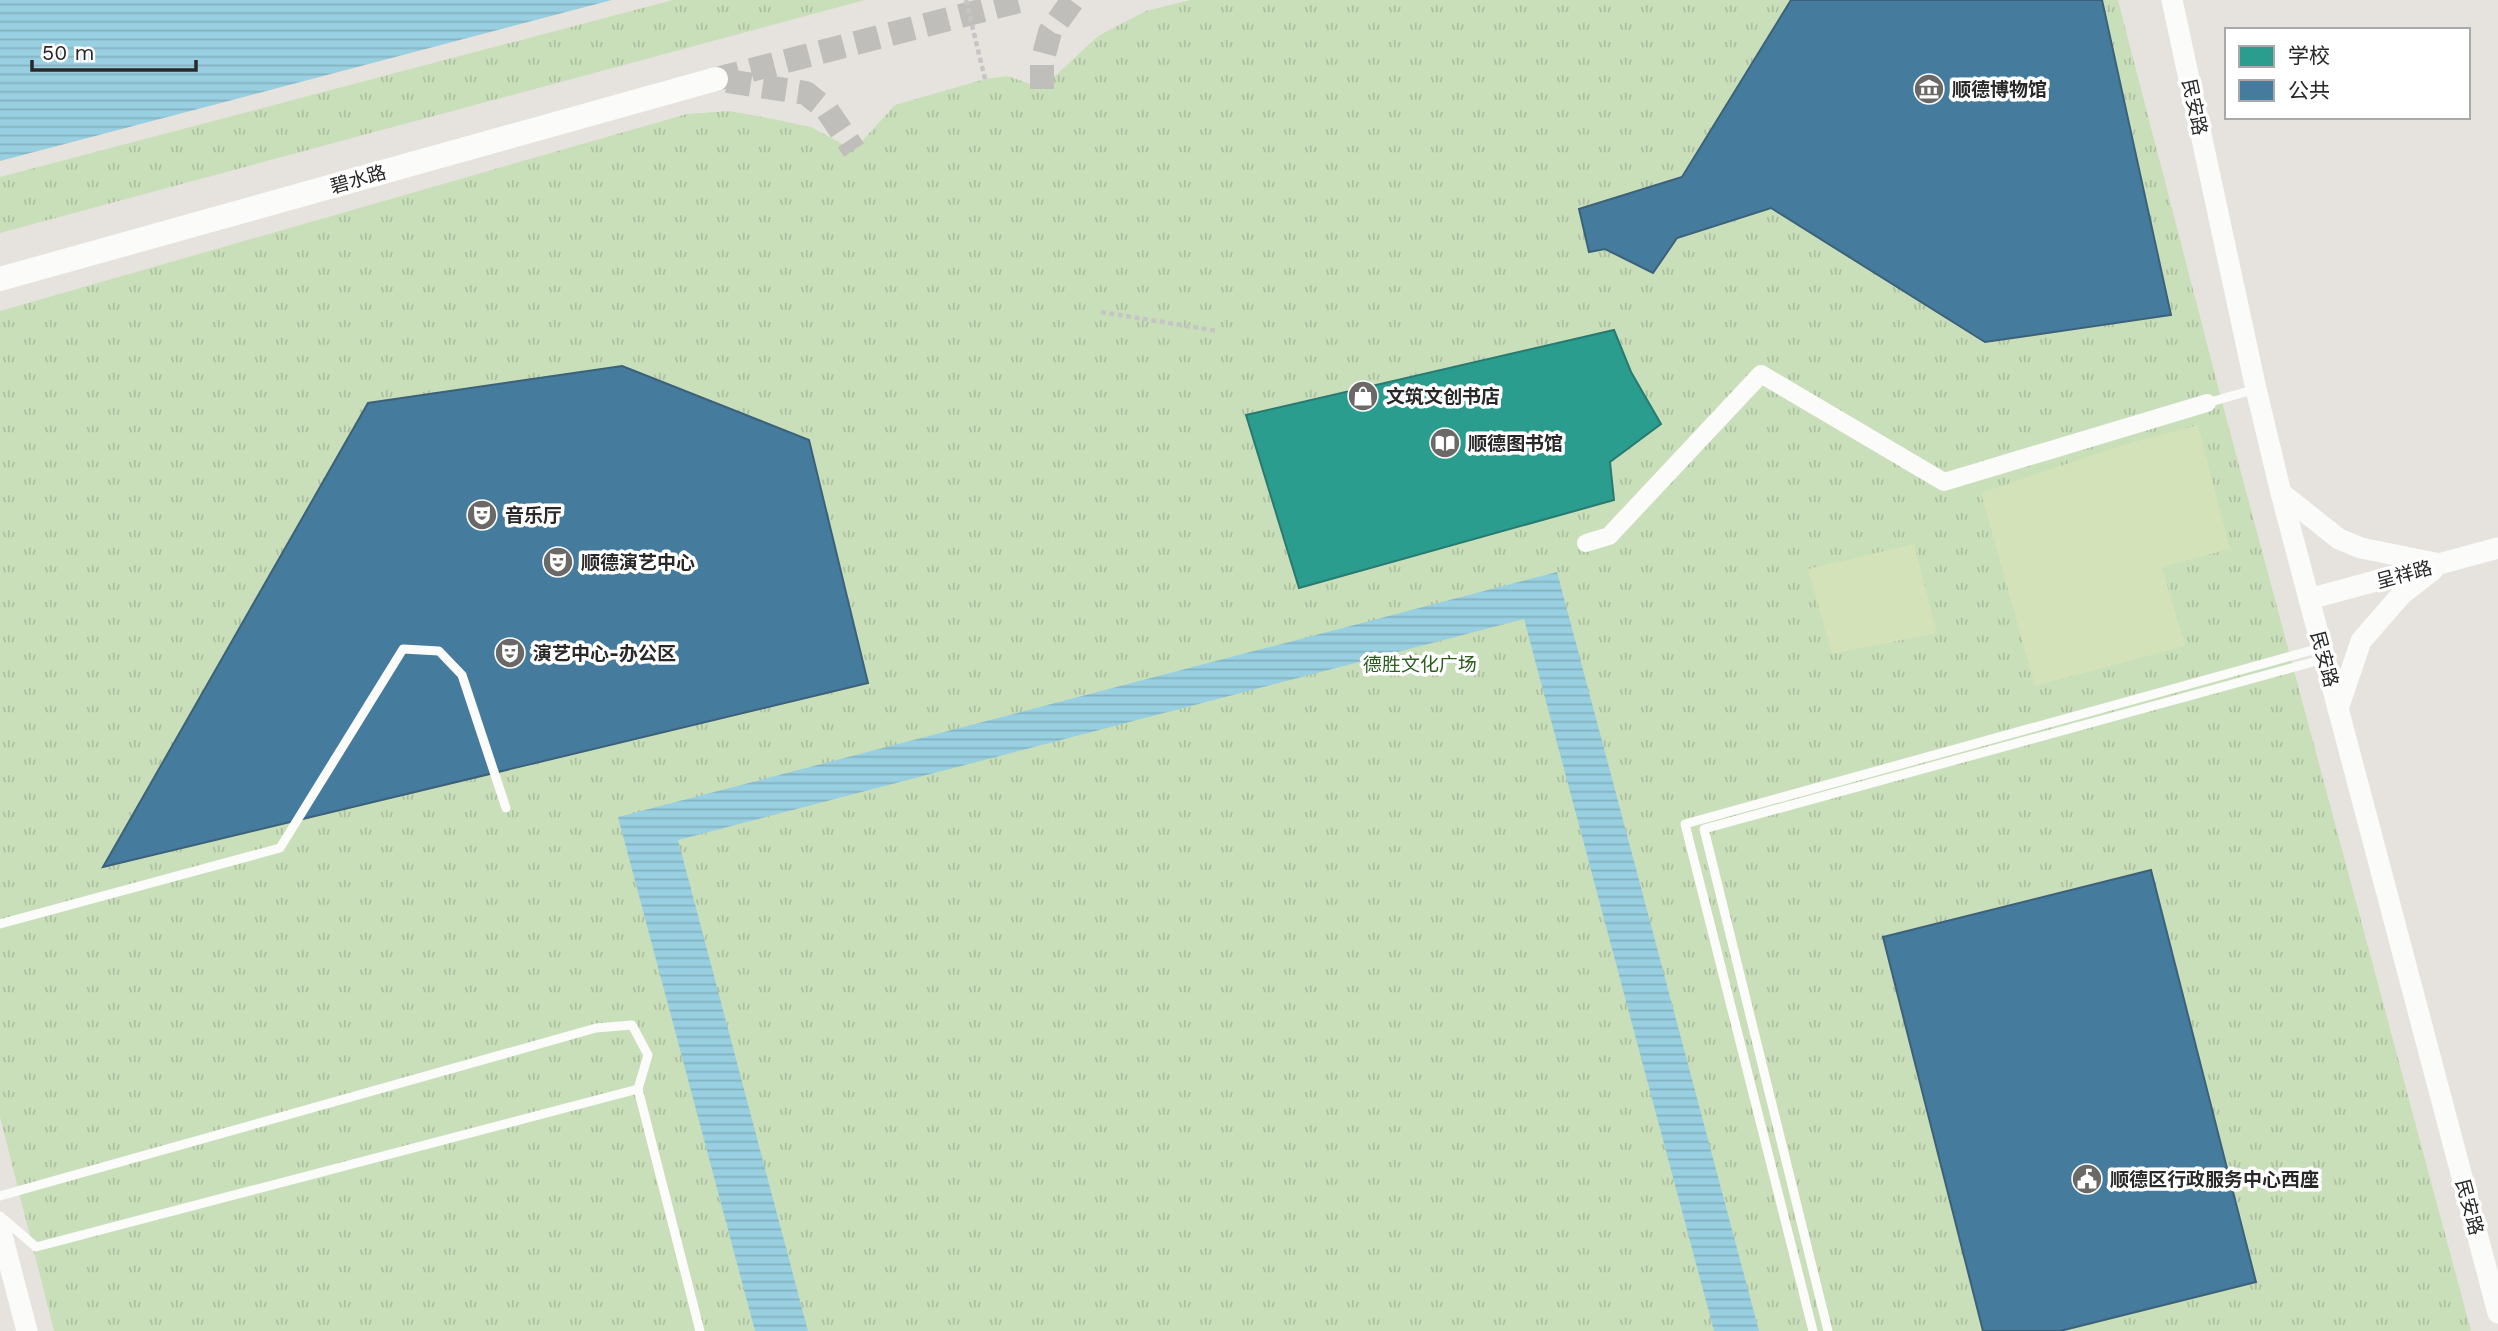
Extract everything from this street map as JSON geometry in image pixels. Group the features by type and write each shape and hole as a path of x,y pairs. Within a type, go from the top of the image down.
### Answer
{"main road":[{"name":"碧水路","path":"0,279 716,79"}],"street":[{"name":"民安路","path":"2172,0 2281,493 2498,1312"},
{"path":"1586,543 1609,536 1761,374 1944,482 2207,403"},
{"path":"2281,493 2339,539 2361,548 2440,564"},
{"name":"呈祥路","path":"2309,599 2498,548"},
{"path":"2338,709 2361,641 2401,595 2440,564"},
{"path":"0,1228 27,1331"}],"lane":[{"path":"2207,403 2256,389"},
{"path":"0,925 280,848 402,649 439,651 462,675 506,808"},
{"path":"1813,1331 1685,824 2323,653"},
{"path":"1828,1331 1704,829 2323,653"},
{"path":"0,1196 596,1028 632,1025 648,1055 638,1089 699,1331"},
{"path":"0,1216 36,1247 638,1089"}],"path":[{"path":"966,0 985,79"},
{"path":"1101,312 1218,331"}],"green space":[{"path":"673,0 865,0 0,233 0,177"},
{"name":"德胜文化广场","path":"1190,0 2118,0 2221,398 2471,1331 54,1331 0,1117 0,311 687,114 729,111 811,127 854,150 895,105 985,79 1007,76 1042,88 1098,36 1146,11"},
{"path":"2198,425 2230,549 2162,567 2185,646 2035,686 1981,493 2126,444"},
{"path":"1914,544 1937,633 1832,654 1808,569"}],"water":[{"path":"0,0 612,0 0,161"},
{"path":"1557,572 1759,1331 1714,1331 1524,619 678,840 808,1331 755,1331 618,817"}],"building: 学校":[{"name":"顺德图书馆","path":"1614,330 1631,372 1661,424 1610,462 1614,500 1299,588 1246,415"}],"building: 公共":[{"name":"顺德博物馆","path":"1791,0 2102,0 2171,315 1985,342 1771,208 1677,238 1653,273 1605,249 1589,252 1579,209 1682,177"},
{"name":"顺德演艺中心","path":"622,366 809,440 868,683 103,867 368,403"},
{"name":"顺德区行政服务中心西座","path":"2151,870 2256,1282 2060,1331 1983,1331 1883,937"}],"tunnel":[{"path":"716,79 1023,0"},
{"path":"1042,89 1042,62 1050,32 1073,0"},
{"path":"727,81 806,93 827,110 854,150"}],"place":[{"name":"顺德博物馆","path":"1929,89"},
{"name":"文筑文创书店","path":"1363,396"},
{"name":"顺德图书馆","path":"1445,443"},
{"name":"音乐厅","path":"482,515"},
{"name":"顺德演艺中心","path":"558,562"},
{"name":"演艺中心-办公区","path":"510,653"},
{"name":"顺德区行政服务中心西座","path":"2087,1179"}]}
